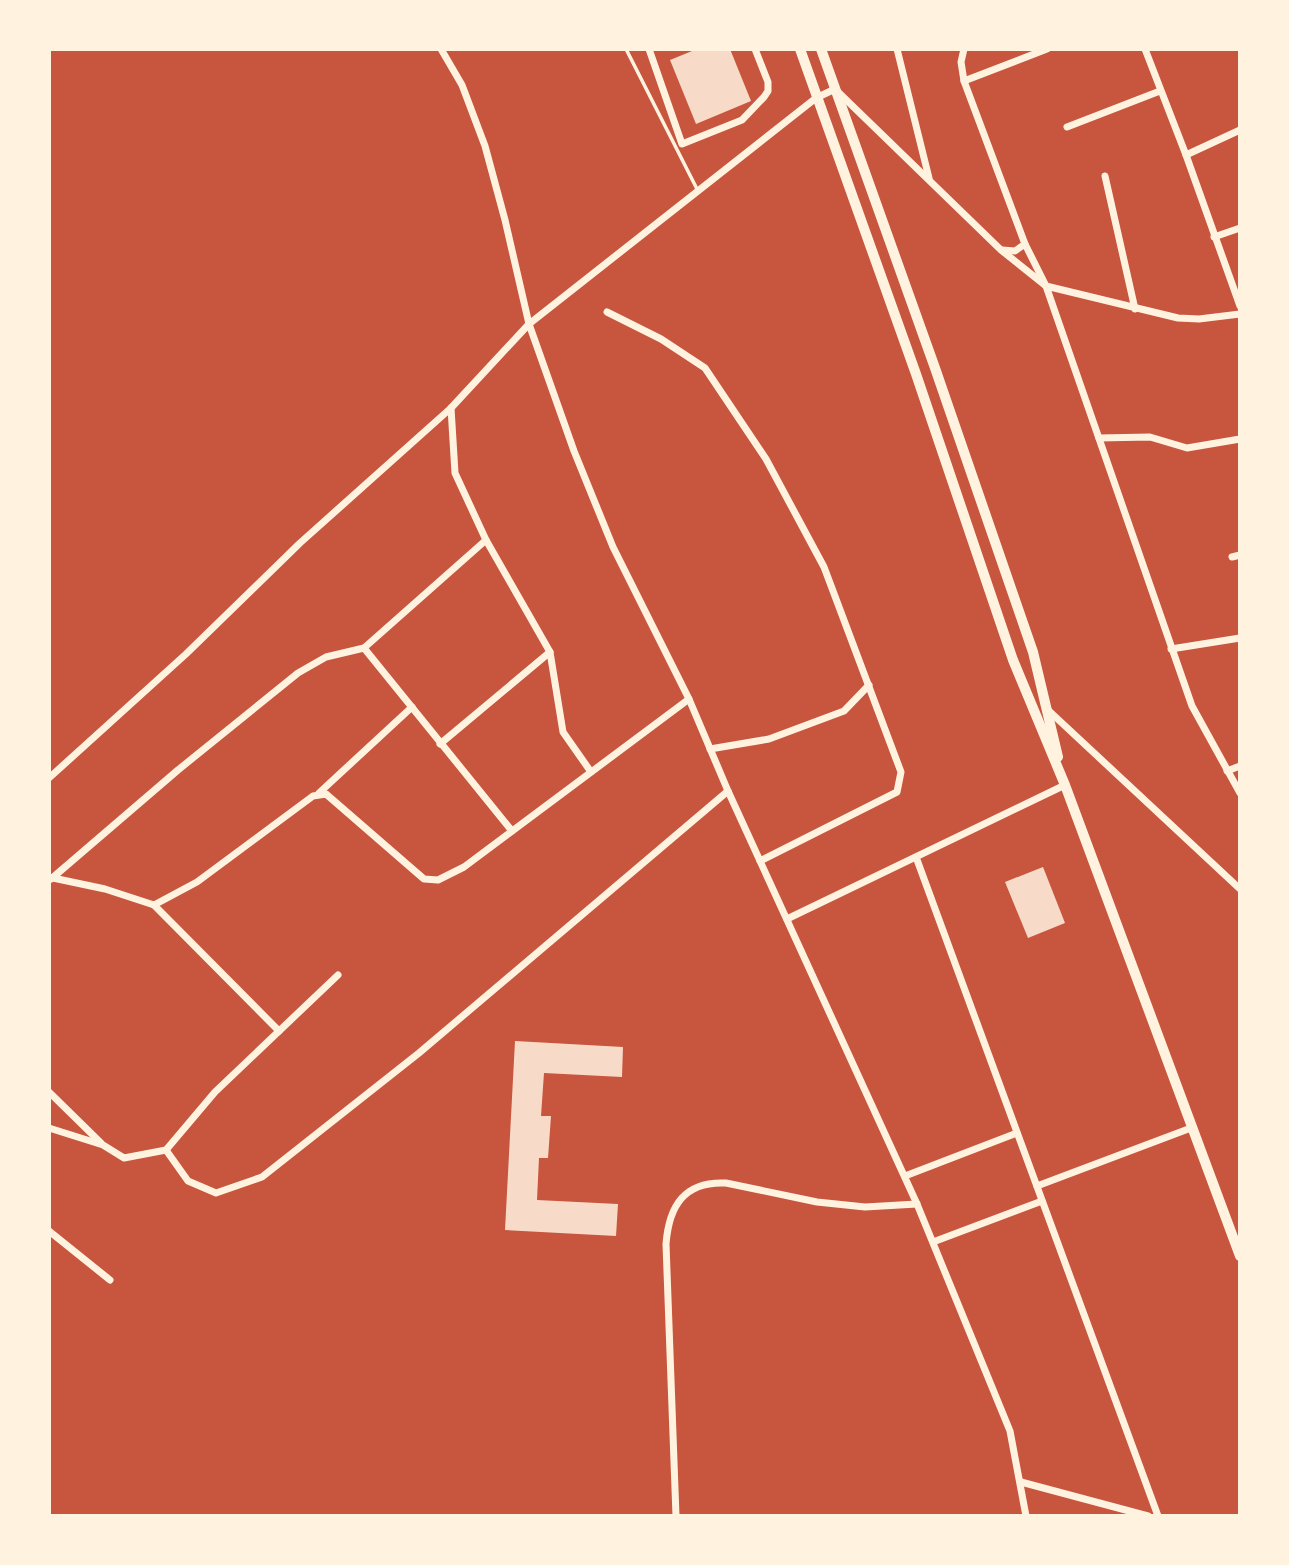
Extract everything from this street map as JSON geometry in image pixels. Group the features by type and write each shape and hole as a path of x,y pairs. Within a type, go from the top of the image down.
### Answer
{"main road":[{"path":"800,49 916,374 1013,660 1065,785 1240,1256"},
{"path":"821,49 944,394 1032,652 1065,785"}],"street":[{"path":"441,49 462,85 485,146 529,324 574,451 613,547 689,699 728,791 918,1204 1010,1431 1026,1516"},
{"path":"649,49 682,144 742,120 764,97 768,91 768,82 755,49"},
{"path":"897,49 929,178"},
{"path":"964,49 961,62 964,81 1025,244 1045,286 1192,706 1240,793"},
{"path":"964,81 1047,49"},
{"path":"1144,49 1186,155 1240,306"},
{"path":"49,778 186,654 300,543 450,408 529,324 816,98 835,89 1001,250 1045,286 1178,318 1199,319 1240,314"},
{"path":"1068,127 1160,91"},
{"path":"1186,155 1240,130"},
{"path":"1105,176 1135,309"},
{"path":"1214,237 1240,228"},
{"path":"1001,250 1015,251 1025,244"},
{"path":"607,312 661,339 705,368 766,459 824,567 901,772 897,792 760,861"},
{"path":"450,408 455,473 486,540 550,652 563,732 591,772"},
{"path":"1099,438 1150,437 1187,448 1240,439"},
{"path":"51,879 178,770 298,673 326,657 364,648 486,540"},
{"path":"1171,649 1240,638"},
{"path":"364,648 512,831"},
{"path":"440,744 550,652"},
{"path":"710,749 769,739 844,711 869,685"},
{"path":"319,793 331,798 424,879 439,880 464,867 689,699"},
{"path":"154,905 197,882 319,793 412,707"},
{"path":"1048,710 1240,889"},
{"path":"1227,771 1240,766"},
{"path":"787,919 1065,785"},
{"path":"166,1150 188,1181 216,1193 262,1177 419,1053 728,791"},
{"path":"916,857 1158,1516"},
{"path":"51,879 105,889 154,905 279,1031"},
{"path":"49,1092 103,1145 124,1158 166,1150 215,1092 338,975"},
{"path":"49,1128 103,1145"},
{"path":"1037,1185 1191,1128"},
{"path":"905,1176 1017,1133"},
{"path":"676,1516 666,1244 675,1205 690,1191 713,1182 726,1182 805,1200 841,1205 865,1207 918,1204"},
{"path":"933,1242 1042,1201"},
{"path":"49,1231 110,1280"},
{"path":"1021,1482 1148,1516"}],"lane":[{"path":"626,49 698,191"}],"building":[{"path":"697,49 730,49 751,101 696,124 670,60"},
{"path":"1043,867 1065,923 1028,938 1005,882"},
{"path":"515,1041 623,1047 622,1077 544,1073 541,1116 551,1116 548,1158 539,1158 537,1200 618,1204 616,1236 505,1230"}]}
